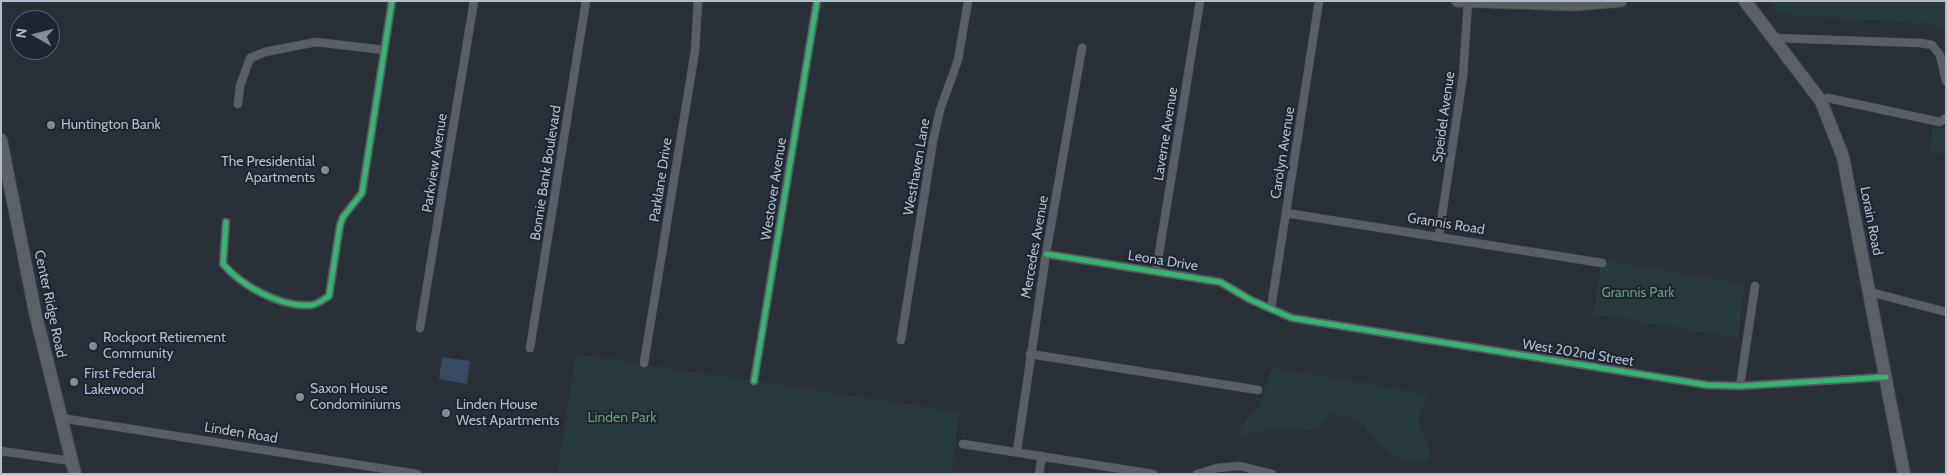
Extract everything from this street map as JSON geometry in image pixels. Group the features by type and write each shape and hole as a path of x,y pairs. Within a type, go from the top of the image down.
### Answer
{"main road":[{"path":"1463,2 1574,5 1621,1"},
{"name":"Lorain Road","path":"1745,1 1821,101 1843,157 1904,474"},
{"name":"Center Ridge Road","path":"1,140 35,312 75,474"}],"street":[{"path":"226,222 223,264 235,278 270,298 279,300 312,305 329,296 340,225 343,217 362,193 392,1"},
{"name":"Parkview Avenue","path":"420,328 474,1"},
{"name":"Bonnie Bank Boulevard","path":"530,348 586,1"},
{"name":"Parklane Drive","path":"644,363 695,51 698,1"},
{"name":"Westover Avenue","path":"754,381 817,1"},
{"name":"Westhaven Lane","path":"901,340 933,141 940,110 958,60 968,1"},
{"name":"Laverne Avenue","path":"1156,272 1200,1"},
{"name":"Carolyn Avenue","path":"1271,308 1319,1"},
{"name":"Speidel Avenue","path":"1438,235 1463,76 1463,2"},
{"path":"1773,38 1932,45 1940,56 1946,81"},
{"path":"238,104 240,86 250,58 265,52 316,42 384,50"},
{"name":"Mercedes Avenue","path":"1017,451 1046,254 1082,48"},
{"path":"1821,101 1828,98 1940,122 1946,118"},
{"name":"Grannis Road","path":"1286,213 1438,235 1602,263"},
{"name":"Leona Drive","path":"1046,254 1220,282 1251,300 1271,308"},
{"path":"1740,386 1755,286"},
{"path":"1870,292 1946,312"},
{"name":"West 202nd Street","path":"1271,308 1302,319 1707,385 1740,386 1886,377"},
{"path":"1030,354 1258,390"},
{"name":"Linden Road","path":"61,418 417,474"},
{"path":"963,444 1017,451 1153,474"},
{"path":"1,451 72,461"},
{"path":"1039,474 1042,456"},
{"path":"1197,474 1217,468 1240,466 1272,474"}],"green space":[{"path":"1770,1 1946,1 1946,28 1927,24 1779,14"},
{"path":"1933,127 1946,129 1946,157 1945,154 1929,153"},
{"name":"Grannis Park","path":"1602,260 1745,284 1738,338 1593,314"},
{"name":"Linden Park","path":"576,354 960,412 951,474 557,474"},
{"path":"1272,367 1428,395 1418,420 1430,449 1429,461 1418,463 1401,459 1386,451 1357,418 1331,414 1317,430 1262,431 1237,436 1244,422 1259,406"}],"water":[{"path":"442,357 470,361 467,384 439,379"}],"cycle path":[{"path":"226,222 223,264 241,280 263,294 288,303 312,305 319,303 329,296 340,225 343,217 362,193 392,1"},
{"path":"754,381 817,1"},
{"path":"1046,254 1220,282 1251,300 1292,318 1707,385 1740,386 1886,377"}],"place":[{"name":"Huntington Bank","path":"51,125"},
{"name":"The Presidential Apartments","path":"325,170"},
{"name":"Rockport Retirement Community","path":"93,346"},
{"name":"First Federal Lakewood","path":"74,382"},
{"name":"Saxon House Condominiums","path":"300,397"},
{"name":"Linden House West Apartments","path":"446,413"}]}
